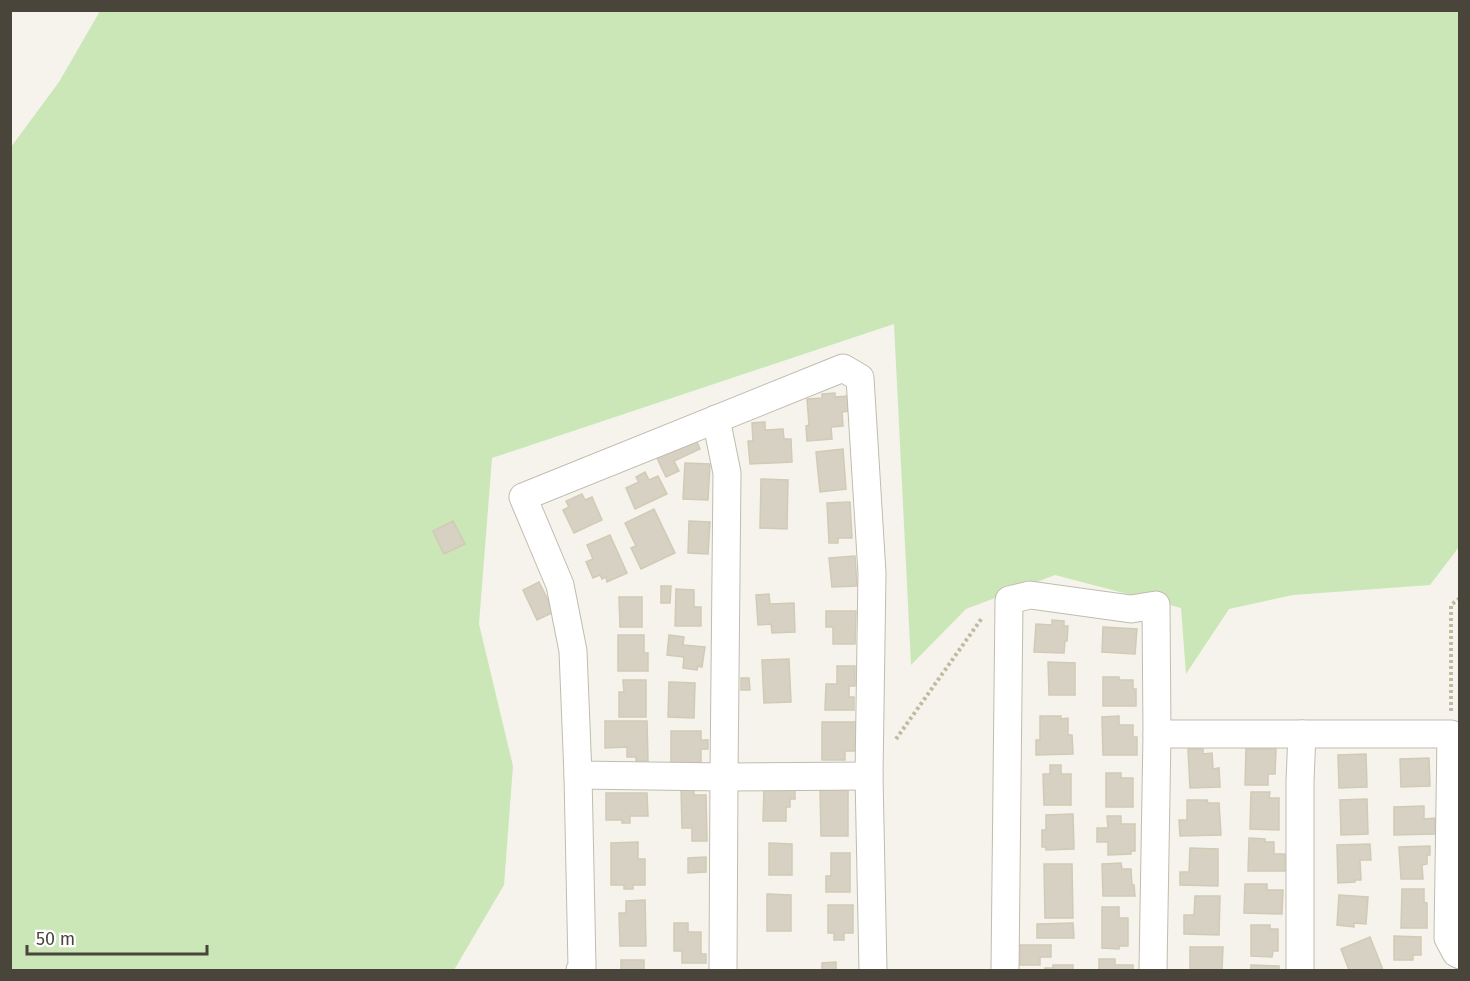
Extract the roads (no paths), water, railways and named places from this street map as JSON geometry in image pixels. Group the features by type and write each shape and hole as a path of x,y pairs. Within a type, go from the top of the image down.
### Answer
{"street":[{"path":"580,970 582,967 578,775 573,651 560,585 523,497 843,368 860,378 872,573 869,776 873,970"},
{"path":"716,418 727,473 723,970"},
{"path":"1005,970 1009,600 1030,595 1131,609 1156,605 1154,970"},
{"path":"1157,734 1452,734 1448,938 1456,953 1460,955"},
{"path":"1300,970 1302,734"},
{"path":"578,775 869,776"}]}
